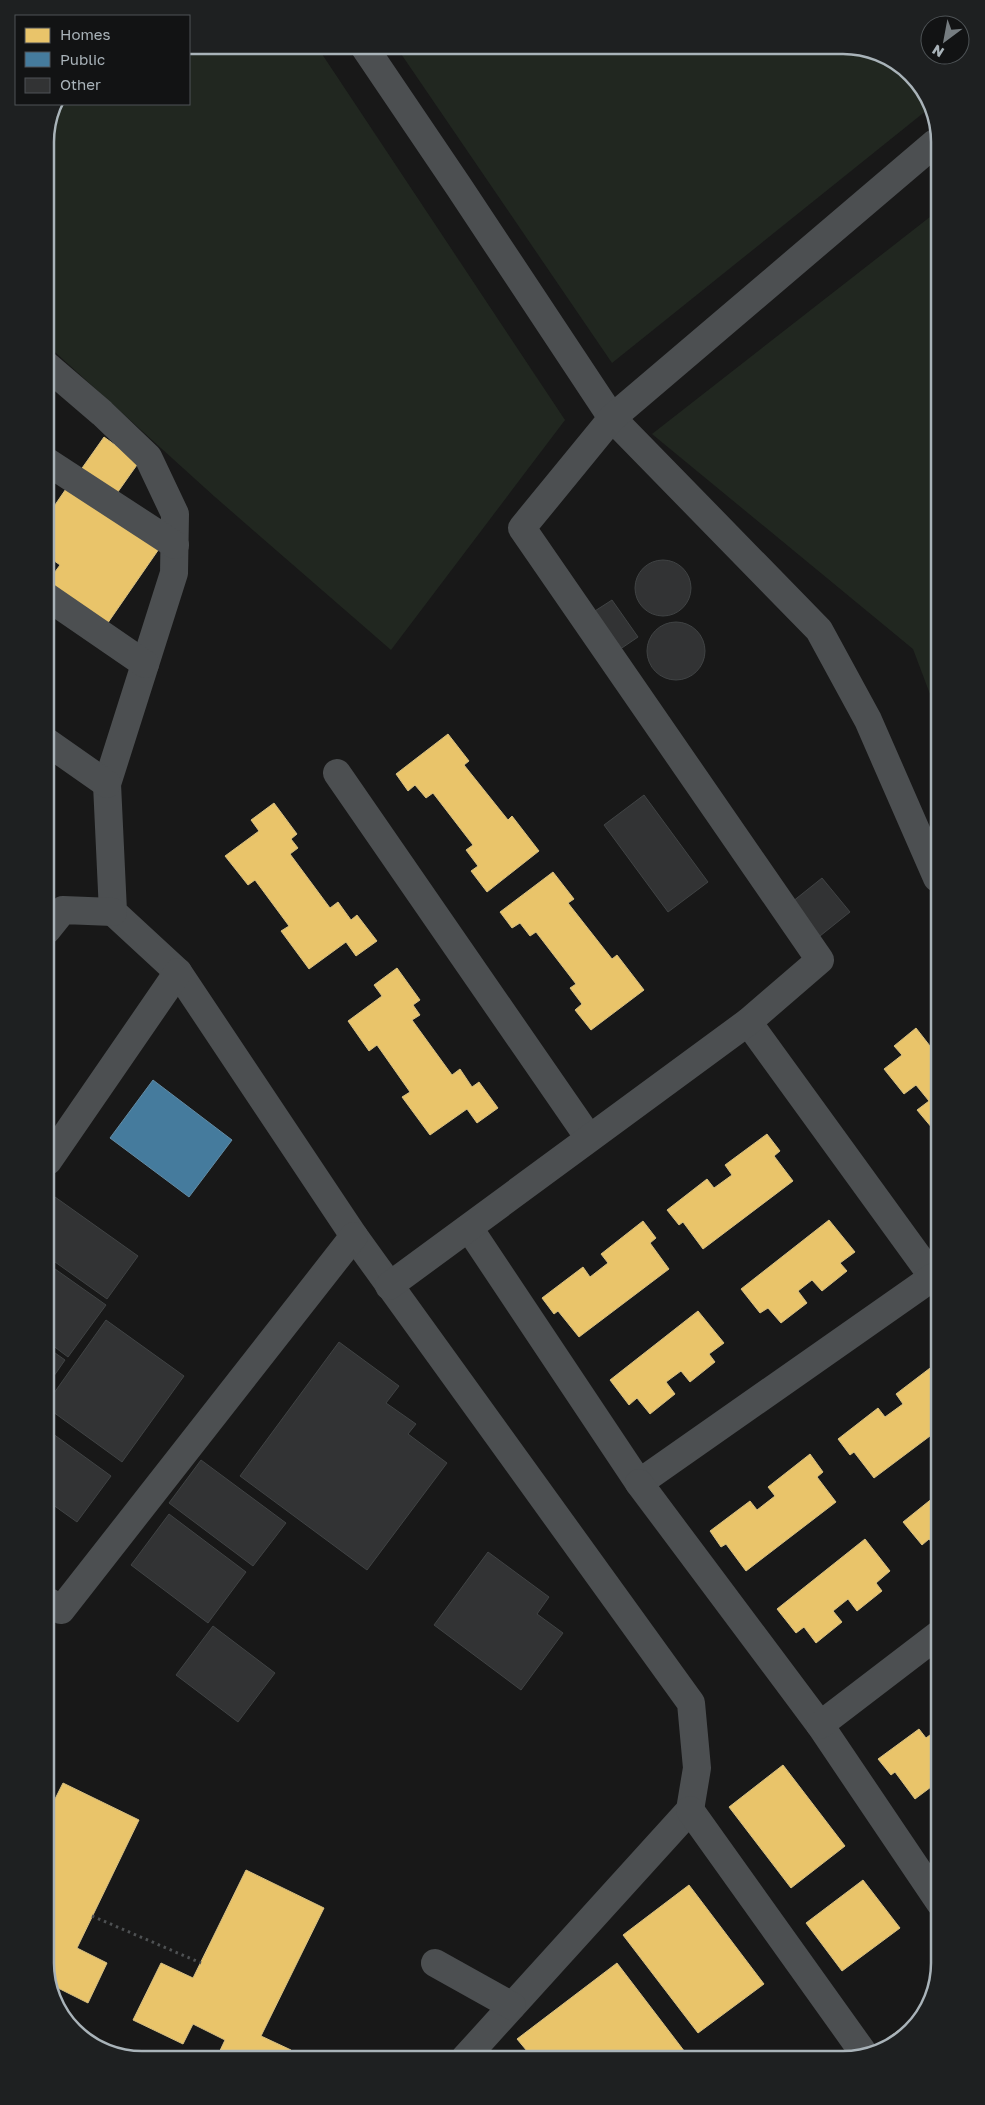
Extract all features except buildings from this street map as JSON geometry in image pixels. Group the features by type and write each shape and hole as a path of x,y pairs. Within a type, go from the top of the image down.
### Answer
{"street":[{"path":"369,54 460,187 612,418 819,630 868,720 931,864"},
{"path":"389,1286 748,1022 820,960 522,528 612,418 931,146"},
{"path":"54,372 102,413 148,457 175,514 174,573 107,784 113,912"},
{"path":"54,466 175,545"},
{"path":"54,601 145,664"},
{"path":"54,747 107,784"},
{"path":"337,773 589,1138"},
{"path":"54,912 113,912 178,972 389,1286 691,1702 697,1768 690,1810 473,2051"},
{"path":"54,1152 178,972"},
{"path":"748,1022 931,1274"},
{"path":"468,1228 639,1483 820,1725 931,1890"},
{"path":"54,1605 61,1610 354,1236"},
{"path":"639,1483 931,1284"},
{"path":"820,1725 931,1640"},
{"path":"690,1810 862,2050"},
{"path":"434,1963 512,2006"}],"path":[{"path":"92,1916 201,1962"}],"shaded area":[{"path":"190,54 322,54 565,420 391,650 215,497 54,351 54,136 57,119 62,105 190,105"},
{"path":"401,54 849,54 872,58 906,79 926,111 612,363"},
{"path":"931,216 931,697 913,649 652,434"}]}
